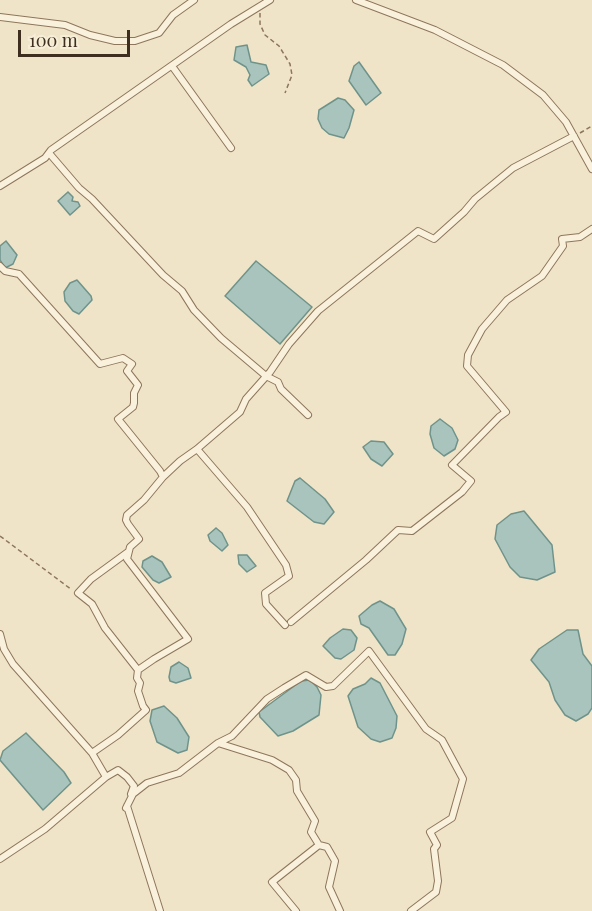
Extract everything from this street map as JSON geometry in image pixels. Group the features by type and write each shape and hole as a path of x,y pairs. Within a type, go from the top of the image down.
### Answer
{"street":[{"path":"0,17 65,26 115,41 135,41 159,33 173,15 194,0"},
{"path":"0,186 45,158 172,66 270,0"},
{"path":"356,0 435,30 503,65 543,95 566,122 592,169"},
{"path":"172,66 231,148"},
{"path":"92,753 118,735 146,710 138,691 140,683 136,678 138,670 188,639 127,559 130,547 139,539 126,520 127,515 180,461 240,412 246,399 318,311 418,231 434,239 475,199 513,168 574,136"},
{"path":"49,153 79,188 163,275 182,291 194,310 221,338 266,376 278,382 281,389 308,415"},
{"path":"197,449 247,507 286,565 289,576 265,593 266,604 288,623 366,560 398,530 412,531 462,492 471,481 453,465 506,412 467,366 468,355 482,329 507,300 542,276 563,246 562,239 580,237 592,229"},
{"path":"0,266 5,271 19,274 100,364 123,358 132,364 128,371 138,385 134,393 133,407 118,419 163,477"},
{"path":"128,552 91,579 78,592 92,604 105,628 138,670"},
{"path":"0,634 4,649 13,664 92,753 106,777"},
{"path":"126,808 134,794 147,783 179,773 218,743 232,736 267,699 306,675 326,687 333,686 369,651 426,729 442,740 463,779 452,818 430,832 437,845 434,849 438,881 436,892 411,911"},
{"path":"218,743 272,760 289,770 296,780 297,791 315,821 311,832 319,845 327,847 335,861 329,887 340,911"},
{"path":"0,859 45,829 106,777 118,770 134,786 126,808 160,911"},
{"path":"296,911 272,882 319,845"}],"path":[{"path":"260,6 260,24 265,35 279,46 290,64 292,75 285,93"},
{"path":"574,136 592,126"},
{"path":"0,536 28,558 50,571 68,588 78,592"}],"water":[{"path":"247,45 251,62 266,65 269,74 252,86 248,80 250,75 246,67 234,60 236,47"},
{"path":"359,62 381,93 366,105 349,81 354,66"},
{"path":"338,98 345,100 354,110 344,138 329,134 322,128 318,119 319,110"},
{"path":"68,192 73,197 72,201 78,202 80,206 70,215 58,201"},
{"path":"6,241 17,255 13,264 5,268 0,260 0,246"},
{"path":"256,261 312,307 280,344 225,296"},
{"path":"77,280 92,300 79,314 73,311 65,301 64,292 70,283"},
{"path":"440,419 452,428 458,440 455,449 444,456 434,448 430,434 431,426"},
{"path":"371,441 384,442 393,454 382,466 371,459 363,447"},
{"path":"300,478 325,499 334,512 324,524 314,522 287,501 295,481"},
{"path":"524,511 552,545 555,572 537,580 520,577 510,567 495,539 497,525 511,514"},
{"path":"216,528 222,533 228,545 222,551 210,541 208,535"},
{"path":"238,555 247,555 256,566 247,572 239,564"},
{"path":"152,556 162,562 171,577 159,583 153,580 142,567 143,561"},
{"path":"380,601 394,609 406,629 402,644 395,655 388,655 369,628 361,624 359,616"},
{"path":"343,629 351,630 357,638 354,650 341,659 335,658 323,646"},
{"path":"567,630 578,630 583,654 592,666 592,708 588,714 576,721 565,715 555,700 549,682 531,660 539,649"},
{"path":"179,662 188,668 191,678 176,683 170,681 169,677 171,667"},
{"path":"371,678 380,683 397,716 392,738 380,742 371,739 358,727 348,696 353,689 365,684"},
{"path":"310,680 321,695 319,715 293,731 278,736 260,717 259,712 301,681"},
{"path":"164,706 177,718 189,737 187,750 178,753 157,742 150,721 152,710"},
{"path":"26,733 64,772 71,783 43,810 0,760 3,751"}]}
